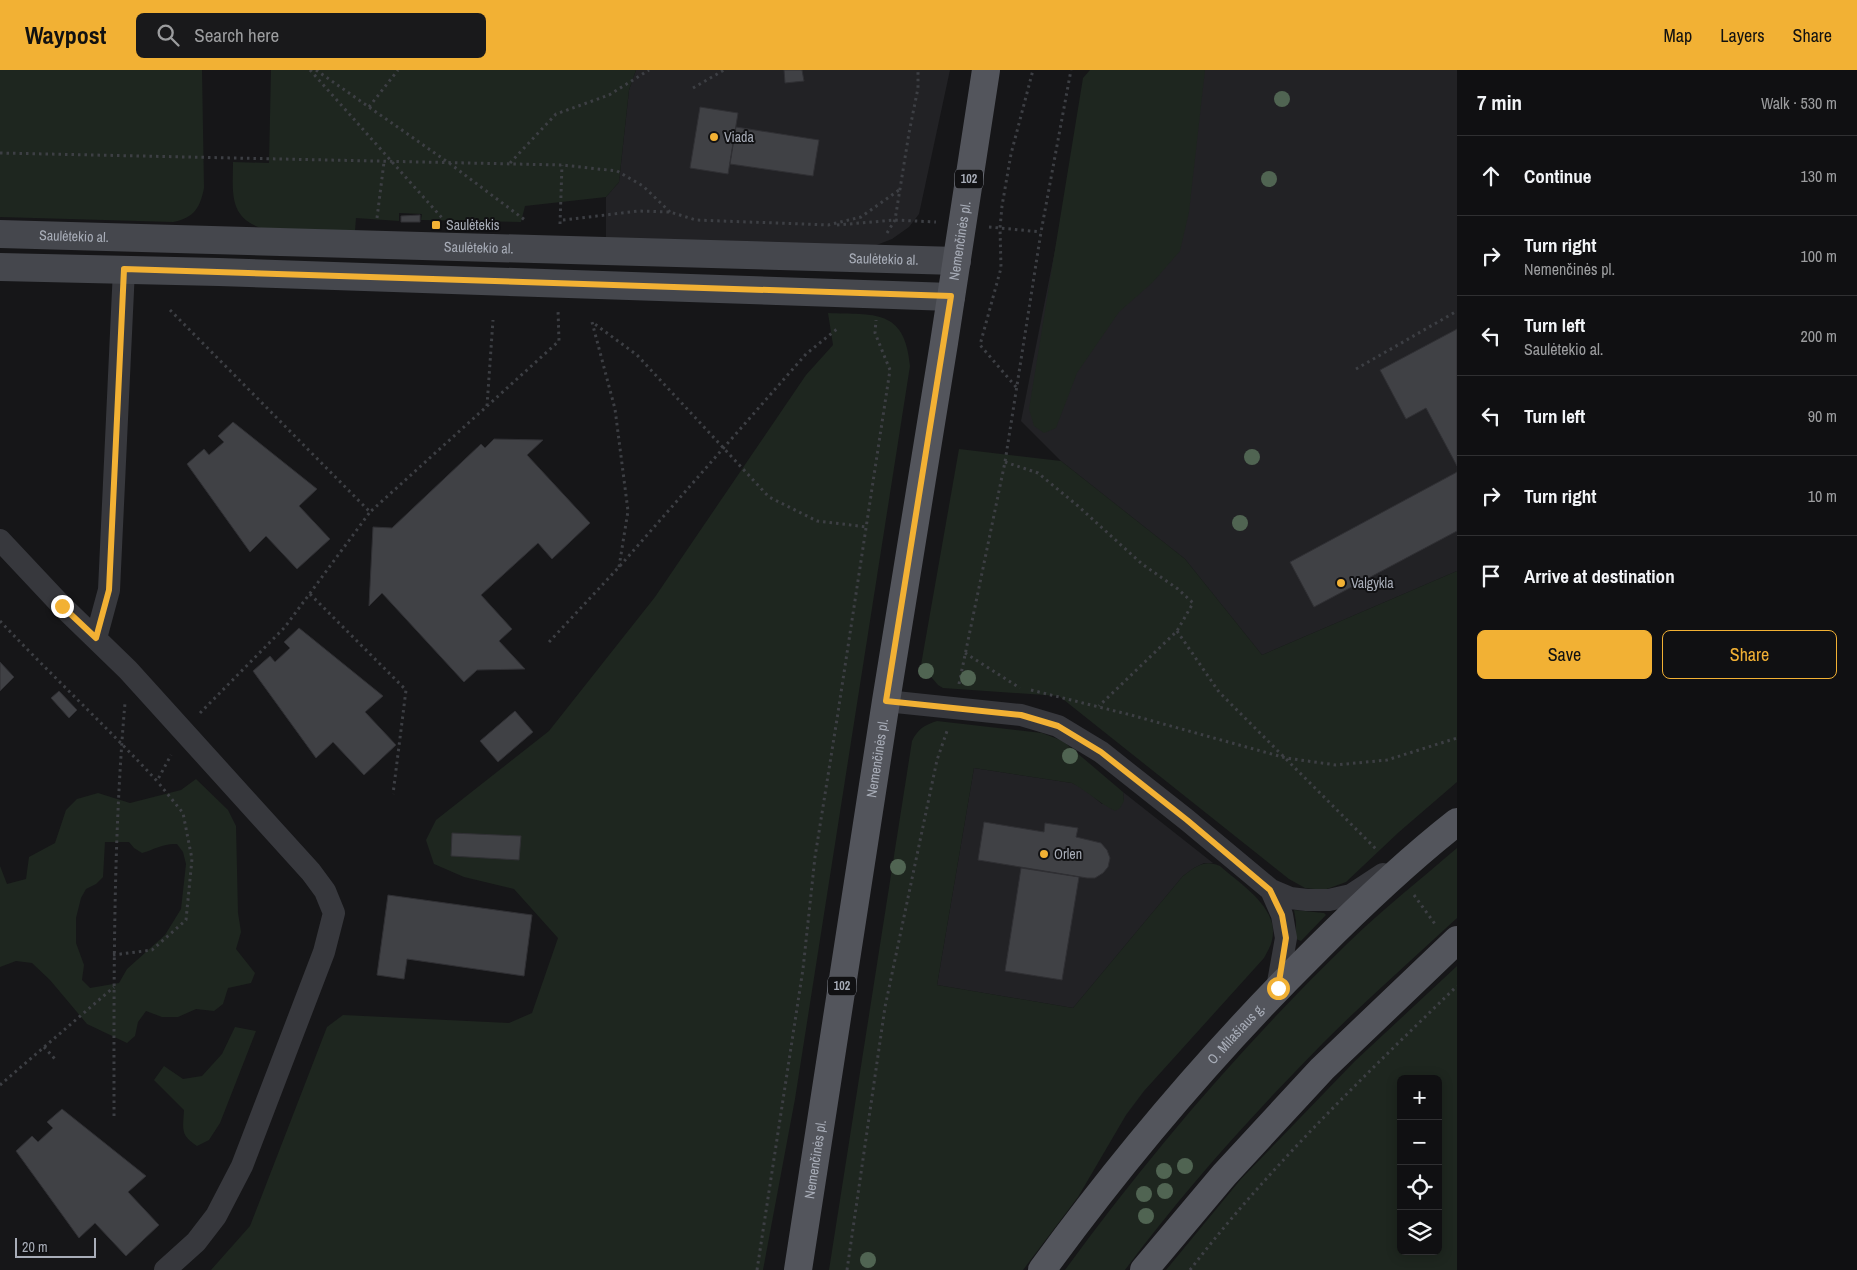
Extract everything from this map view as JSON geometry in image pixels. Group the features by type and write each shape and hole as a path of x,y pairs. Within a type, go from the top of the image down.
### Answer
{"main road":[{"name":"Nemenčinės pl.","path":"798,1270 986,70"},
{"name":"Saulėtekio al.","path":"0,234 957,261"},
{"path":"0,267 124,269 951,296"},
{"name":"O. Milašiaus g.","path":"1042,1270 1089,1206 1195,1078 1278,988 1395,870 1457,822"},
{"path":"1144,1270 1224,1175 1322,1069 1454,942"}],"street":[{"path":"96,638 109,590 124,269"},
{"path":"0,540 62,606 128,670 311,872 325,891 334,913 324,952 242,1166 216,1216 196,1242 165,1270"},
{"path":"886,701 1021,715 1058,726 1101,752 1172,808 1270,890 1290,898 1329,900 1351,895 1395,870"},
{"path":"1270,890 1282,915 1286,938 1278,988"}],"path":[{"path":"310,70 447,223 438,223"},
{"path":"316,70 449,163 530,224 521,224"},
{"path":"369,107 398,70"},
{"path":"510,164 556,114 609,95 649,70"},
{"path":"693,88 724,70"},
{"path":"918,70 918,88"},
{"path":"1017,387 980,345 1001,268 1000,228 1002,206 1011,154 1033,70"},
{"path":"847,1270 886,1007 937,760 954,708 1005,462 1041,232 1071,70"},
{"path":"0,153 223,156 384,162 562,165 617,171 643,186 670,212"},
{"path":"377,223 384,162"},
{"path":"553,221 640,211 670,212 696,220 828,226 861,216 900,190"},
{"path":"170,310 370,512"},
{"path":"1356,369 1457,311"},
{"path":"487,406 493,320"},
{"path":"157,781 183,731 285,627 370,512 559,341 558,322"},
{"path":"618,567 628,511 615,409 592,322 637,355 769,496 817,521 867,527"},
{"path":"549,642 618,567 806,354 837,329"},
{"path":"757,1270 802,979 815,857 890,370"},
{"path":"1005,462 1038,473 1078,506 1142,564 1193,603 1177,631 1098,706"},
{"path":"310,594 406,690 393,794"},
{"path":"0,621 43,667 121,742 184,813 192,859 186,920 152,950 113,955"},
{"path":"1177,631 1218,692 1286,758 1395,870 1454,942"},
{"path":"965,653 1018,688 1098,706 1286,758 1336,765 1387,760 1457,738"},
{"path":"114,1116 113,955 121,742 128,670"},
{"path":"1190,1270 1280,1163 1457,986"},
{"path":"0,1085 114,987"},
{"path":"44,1047 55,1059"}],"shaded area":[{"path":"0,70 202,70 204,188 195,211 186,218 173,222 0,217"},
{"path":"271,70 636,70 629,90 619,182 606,197 525,206 521,222 421,220 422,214 399,213 399,221 356,218 355,231 261,228 250,223 238,210 233,193 233,162 269,163"},
{"path":"636,70 950,70 919,214 909,227 892,239 874,246 606,238 606,197 619,182 629,90"},
{"path":"1090,70 1205,70 1189,212 1180,251 1153,282 1119,312 1077,373 1056,428 1044,433 1034,426 1029,409 1083,78"},
{"path":"1091,70 1457,70 1457,571 1262,655 1185,559 1061,461 1021,421"},
{"path":"828,313 873,315 884,318 894,324 902,334 907,347 910,366 795,1099 763,1270 211,1270 250,1226 327,1027 343,1015 509,1023 532,1013 558,938 514,889 464,877 434,864 426,840 436,820 549,731 655,597 806,375 833,345"},
{"path":"959,449 1061,461 1185,559 1262,655 1457,571 1457,782 1399,832 1346,882 1324,890 1305,888 1289,879 1059,696 943,688 938,685 921,665"},
{"path":"937,721 1042,733 1063,741 1123,792 1124,801 1120,808 1115,811 1072,783 974,768 937,985 1073,1008 1183,876 1205,863 1220,866 1247,889 1264,907 1270,917 1273,928 1272,940 1264,958 1144,1091 1126,1115 1078,1197 1023,1270 829,1270 912,741 922,728"},
{"path":"974,768 1072,783 1084,789 1102,804 1124,801 1123,792 1213,863 1204,863 1183,876 1073,1008 937,985"},
{"path":"196,779 228,810 236,826 238,913 241,932 236,949 255,973 251,983 228,988 223,1004 214,1011 196,1009 178,1017 162,1017 146,1011 138,1022 135,1036 127,1043 87,1024 50,980 32,963 16,961 0,967 0,866 7,884 26,879 29,857 55,843 66,810 77,799 98,793 130,803 181,790","holes":["105,842 129,842 142,853 164,845 177,844 183,852 186,864 181,909 165,935 127,969 119,983 90,988 82,980 84,965 76,943 76,918 81,898 86,889 96,884 103,877"]},
{"path":"1457,848 1457,918 1340,1026 1271,1097 1171,1210 1125,1270 1065,1270 1097,1226 1165,1141 1273,1019 1362,930"},
{"path":"1294,910 1324,913 1326,915 1301,941 1296,939"},
{"path":"1457,966 1457,1270 1166,1270 1241,1179 1355,1061"},
{"path":"235,1027 256,1031 220,1123 209,1140 197,1146 185,1135 184,1110 154,1080 164,1066 183,1079 202,1076 222,1054"}],"building":[{"path":"784,70 802,70 804,81 785,83"},
{"name":"Viada","path":"700,107 738,113 728,174 690,168"},
{"path":"736,127 819,140 813,176 730,164"},
{"path":"420,215 420,222 401,222 401,216"},
{"path":"1457,329 1457,466 1426,408 1406,419 1380,370"},
{"path":"233,422 317,489 299,506 330,539 297,569 266,536 250,552 187,464 204,449 209,455 224,442 218,436"},
{"path":"494,439 543,440 527,455 590,523 552,559 538,543 481,595 512,629 499,641 525,669 477,670 464,682 382,593 369,606 373,527 392,528 481,444 485,448"},
{"path":"1457,472 1457,531 1314,607 1290,562"},
{"path":"299,628 383,696 365,712 396,745 364,775 333,742 316,758 253,671 270,656 275,662 290,648 284,642"},
{"path":"0,662 14,677 0,691"},
{"path":"59,691 77,710 69,718 51,698"},
{"path":"515,711 533,732 498,762 480,741"},
{"name":"Orlen","path":"984,822 1044,832 1045,823 1078,828 1076,837 1101,843 1107,850 1110,858 1108,867 1095,878 1087,878 978,860"},
{"path":"452,833 521,836 519,860 451,856"},
{"path":"1021,868 1079,877 1062,980 1005,971"},
{"path":"388,895 532,915 524,976 407,959 404,979 377,975"},
{"path":"62,1109 146,1176 128,1192 159,1225 126,1256 95,1223 79,1238 16,1151 32,1136 38,1142 53,1128 47,1122"}],"place":[{"name":"Viada","path":"714,137"},
{"name":"Saulėtekis","path":"436,225"},
{"name":"Valgykla","path":"1341,583"},
{"name":"Orlen","path":"1044,854"}],"route":[{"path":"62,606 96,638 109,590 124,310 124,269 951,296 886,701 1021,715 1058,726 1101,752 1187,820 1270,890 1282,915 1286,938 1278,988"}]}
